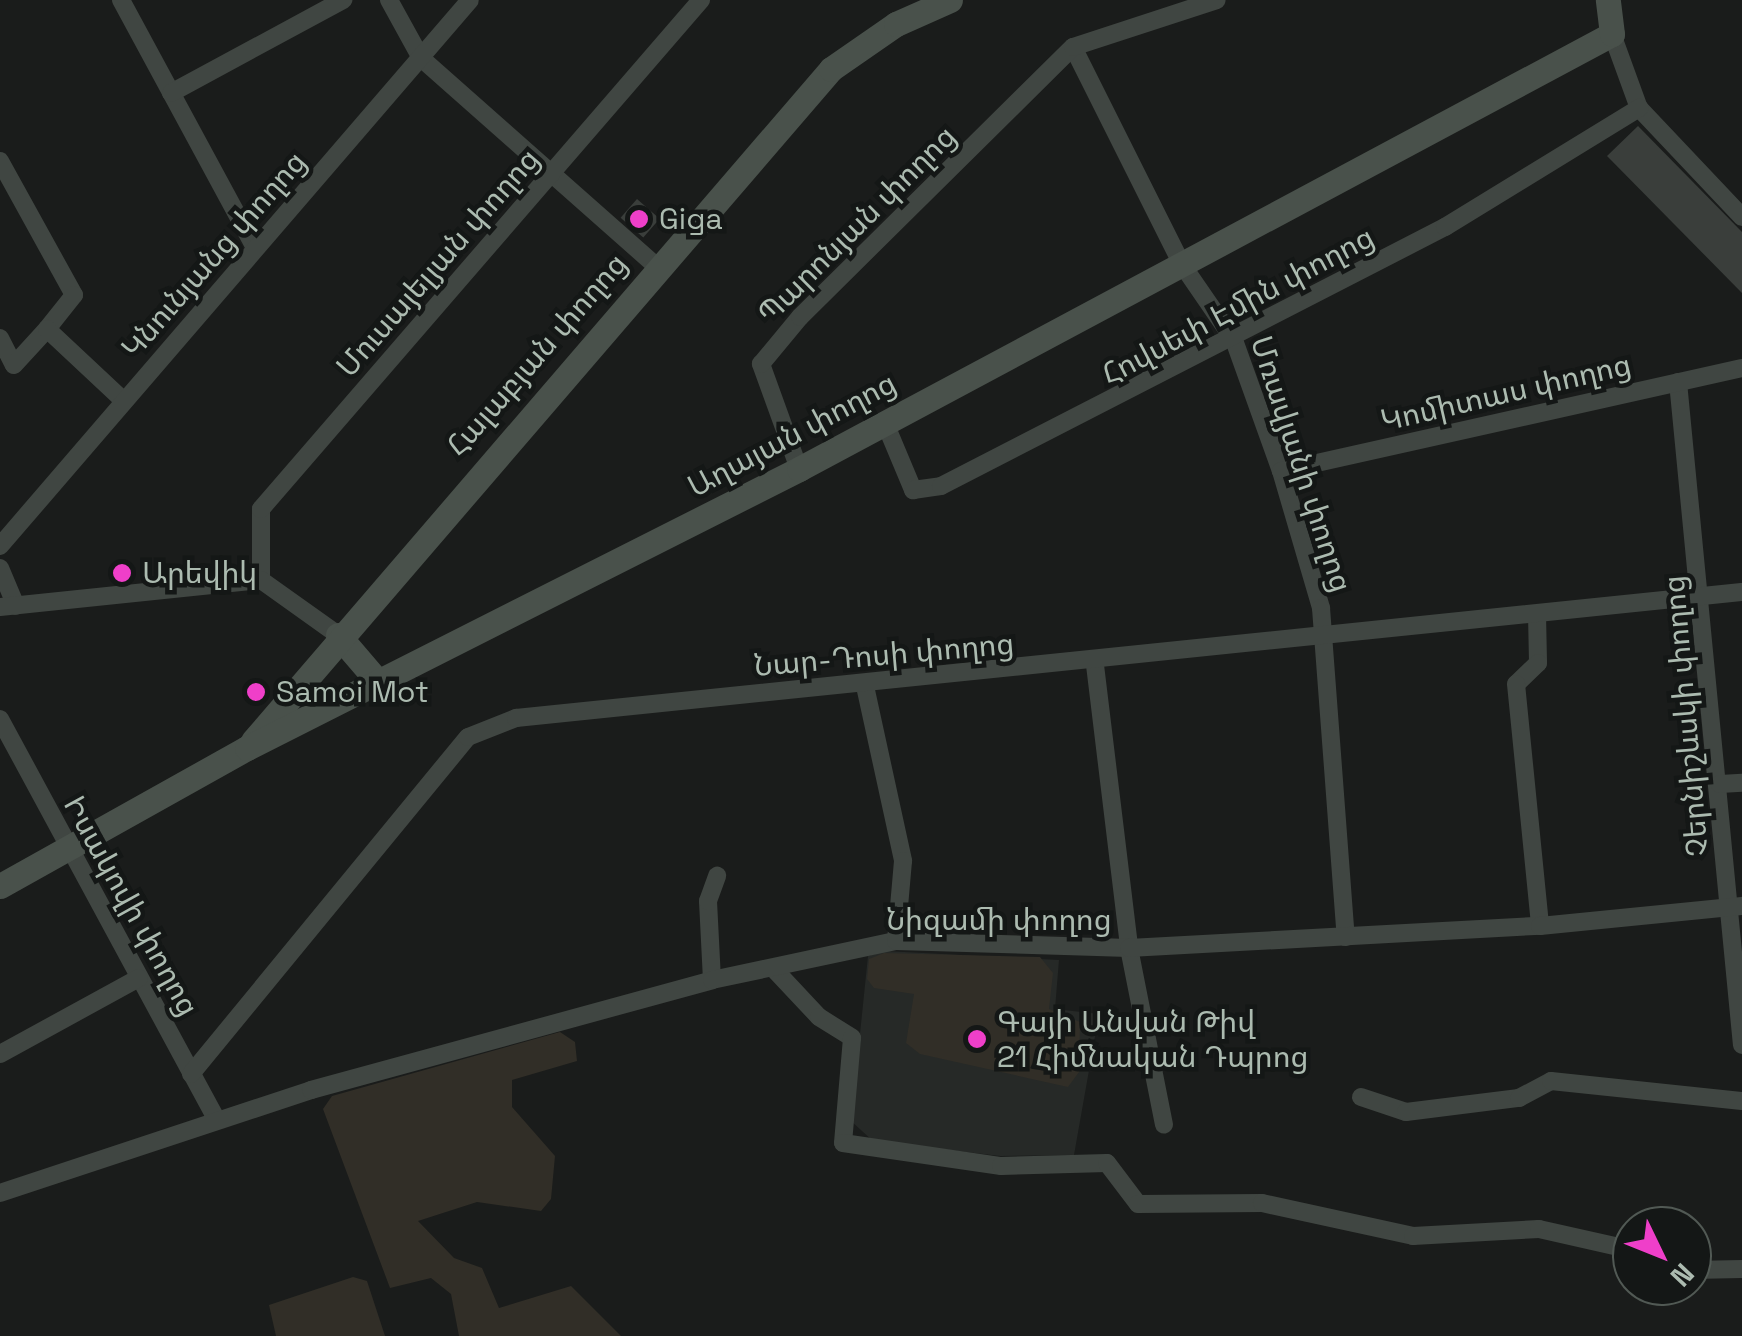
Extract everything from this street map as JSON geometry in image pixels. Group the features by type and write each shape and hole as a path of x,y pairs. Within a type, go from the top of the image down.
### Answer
{"street":[{"path":"122,0 254,248"},
{"path":"171,93 343,0"},
{"path":"389,0 421,58 657,267"},
{"name":"Կնունյանց փողոց","path":"0,546 470,0"},
{"name":"Մուսայելյան փողոց","path":"260,580 261,509 701,0"},
{"name":"Հալաբյան փողոց","path":"247,748 338,635 831,69 896,24 950,0"},
{"path":"1074,47 1217,0"},
{"path":"1608,0 1612,34 1639,108 1742,217"},
{"name":"Աղայան փողոց","path":"0,886 247,748 799,470 1612,34"},
{"name":"Մռավյանի փողոց","path":"1074,47 1181,263 1234,340 1282,471 1323,638 1346,936"},
{"name":"Պարոնյան փողոց","path":"799,470 761,364 1074,47"},
{"name":"Հովսեփ Էմին փողոց","path":"885,423 914,490 926,491 1234,340 1445,228 1639,108"},
{"path":"0,162 74,295 14,365 0,338"},
{"path":"47,328 124,400"},
{"name":"Կոմիտաս փողոց","path":"1282,471 1742,368"},
{"name":"Չերնիշևսկի փողոց","path":"1678,382 1736,906 1742,1046"},
{"path":"0,568 8,606 260,580 338,635 380,684"},
{"name":"Նար-Դոսի փողոց","path":"191,1074 468,736 550,709 1095,665 1742,592"},
{"path":"1537,614 1538,663 1516,684 1540,926"},
{"path":"1095,665 1129,948 1164,1125"},
{"path":"865,686 903,861 896,941"},
{"name":"Իսակովի փողոց","path":"0,719 216,1118"},
{"path":"1720,784 1742,783"},
{"path":"712,980 708,901 717,876"},
{"name":"Նիզամի փողոց","path":"0,1194 216,1118 712,980 896,941 1129,948 1540,926 1736,906"},
{"path":"772,968 852,1038 843,1142 1002,1166 1107,1163 1138,1204 1262,1203 1413,1236 1539,1229 1612,1245"},
{"path":"0,1054 139,978"},
{"path":"1361,1097 1406,1112 1519,1098 1551,1081 1742,1101"},
{"path":"1712,1270 1742,1269"}],"shaded area":[{"name":"Գայի Անվան Թիվ 21 Հիմնական Դպրոց","path":"885,951 1059,960 1055,1009 1099,1014 1074,1155 1000,1156 873,1141 851,1121 868,956"},
{"path":"884,953 1040,957 1053,973 1049,1009 1080,1022 1079,1072 1068,1087 920,1054 906,1043 914,994 874,988 867,979 869,959"},
{"path":"560,1032 575,1042 577,1061 512,1080 512,1107 555,1156 551,1199 541,1211 477,1202 418,1221 454,1258 482,1268 499,1308 571,1286 621,1336 459,1336 451,1294 431,1278 390,1288 323,1109 332,1096"},
{"path":"353,1277 367,1281 385,1336 276,1336 269,1305"}],"building":[{"path":"1638,126 1742,232 1742,293 1607,156"},
{"name":"Giga","path":"637,199 660,219 643,238 621,218"}],"place":[{"name":"Giga","path":"639,219"},
{"name":"Արեվիկ","path":"122,573"},
{"name":"Samoi Mot","path":"256,692"},
{"name":"Գայի Անվան Թիվ 21 Հիմնական Դպրոց","path":"977,1039"}]}
